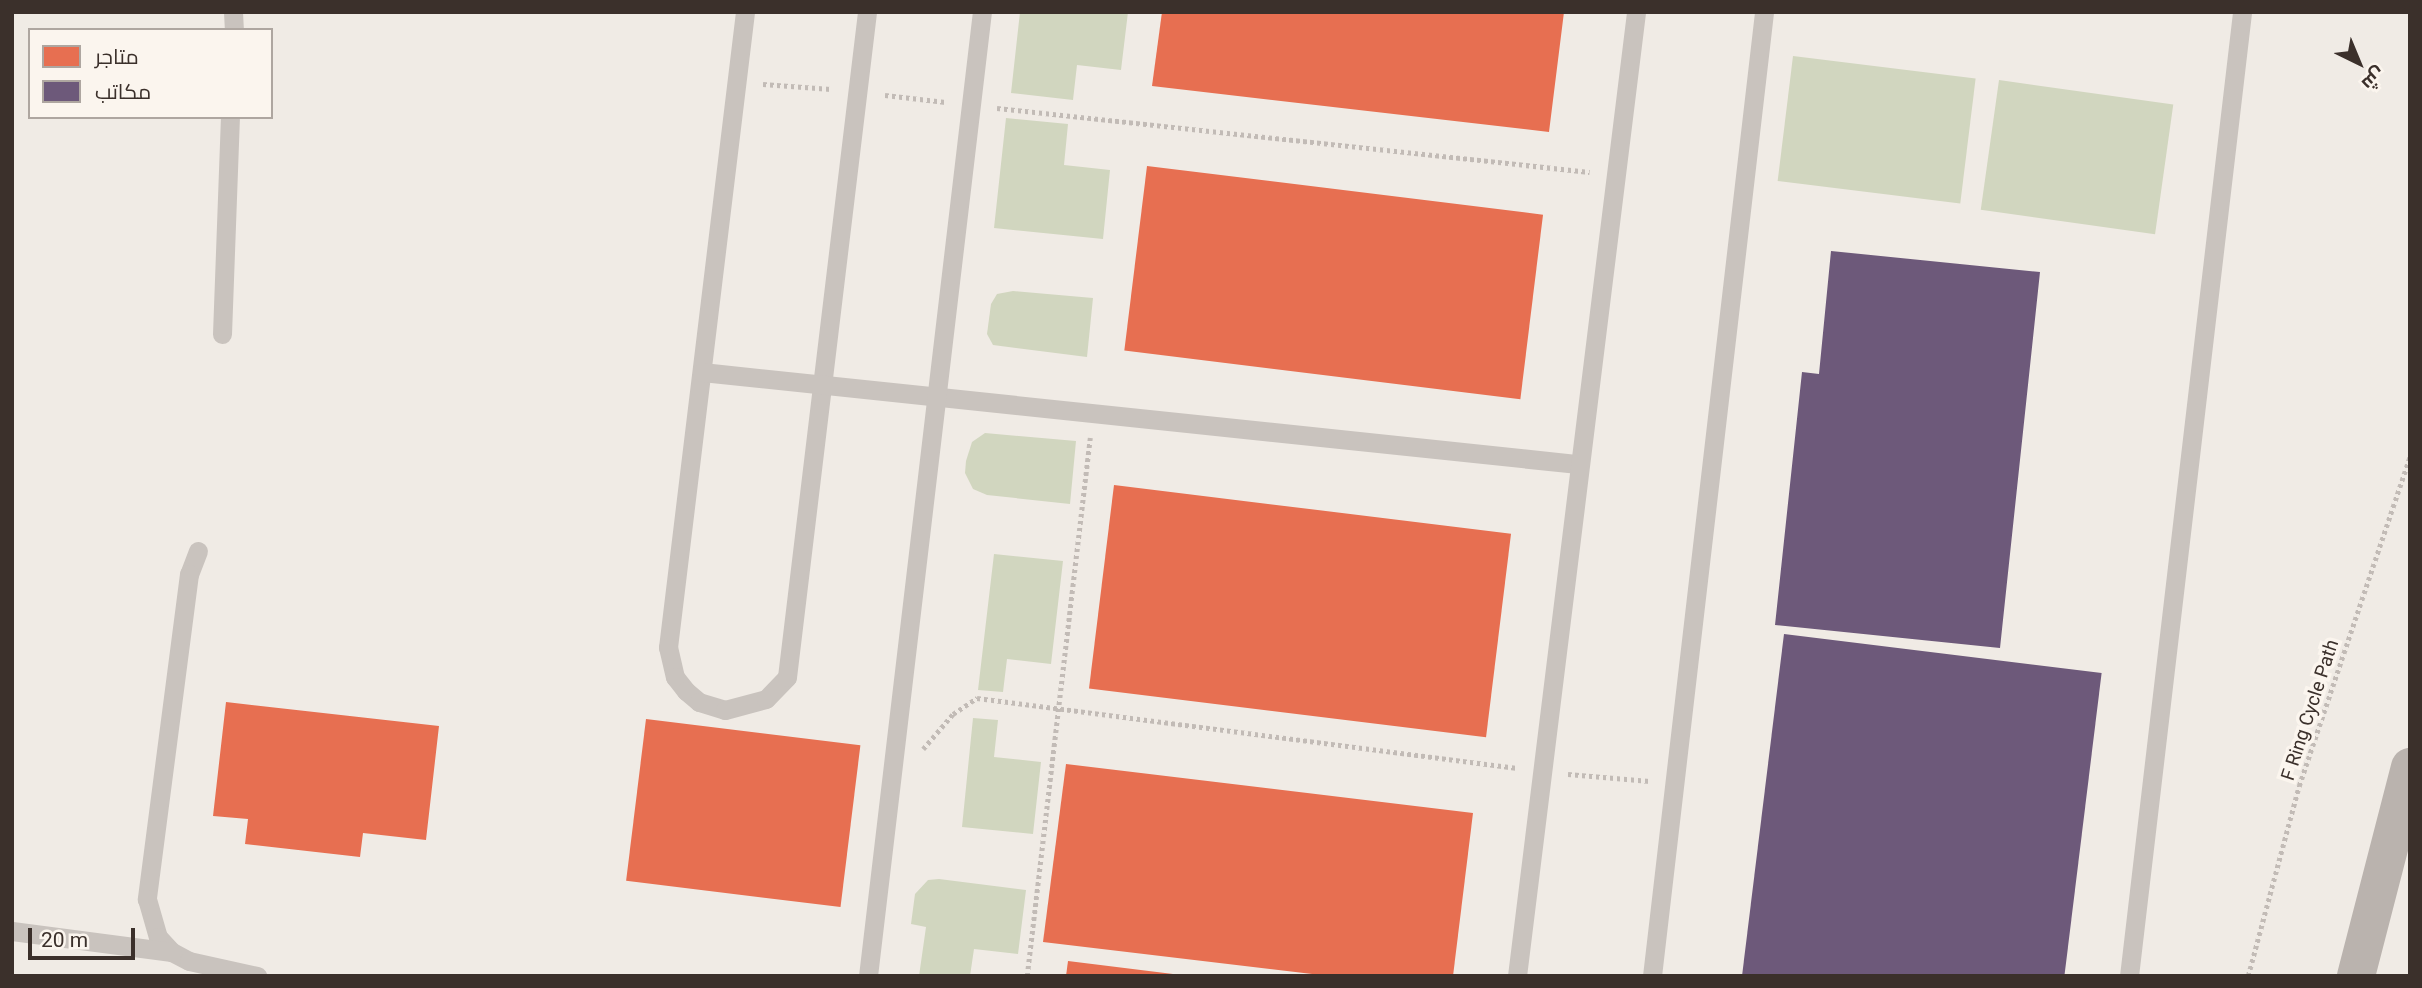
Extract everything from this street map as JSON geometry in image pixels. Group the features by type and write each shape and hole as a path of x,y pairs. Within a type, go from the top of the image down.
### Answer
{"main road":[{"path":"2356,976 2410,767"}],"lane":[{"path":"745,12 668,647 676,677 686,691 699,702 725,710 766,699 787,677 867,12"},
{"path":"868,976 982,12"},
{"path":"1517,976 1578,464 1636,12"},
{"path":"1653,976 1763,12"},
{"path":"2129,976 2242,12"},
{"path":"222,334 230,119"},
{"path":"702,372 1578,464"},
{"path":"172,952 159,937 147,899 190,574 198,551"},
{"path":"12,930 172,952 190,961 257,976"}],"path":[{"path":"737,81 857,91 1615,175"},
{"path":"1027,976 1093,413"},
{"name":"F Ring Cycle Path","path":"2248,976 2299,786 2410,456"},
{"path":"894,751 925,748 953,714 977,698 1541,771 1675,783"}],"green space":[{"path":"1020,12 1128,12 1121,70 1077,65 1073,100 1011,93"},
{"path":"1793,56 1976,78 1960,203 1778,181"},
{"path":"1999,80 2173,104 2155,234 1981,210"},
{"path":"1006,118 1068,124 1064,165 1110,170 1103,239 994,228"},
{"path":"1013,291 1093,298 1087,357 993,345 987,334 991,304 997,294"},
{"path":"985,433 1076,441 1070,504 987,495 973,489 965,473 966,461 972,442"},
{"path":"994,554 1063,561 1051,664 1007,659 1003,692 978,690"},
{"path":"973,718 998,720 994,757 1041,762 1033,834 962,827"},
{"path":"939,879 1026,890 1018,954 974,949 970,976 919,976 926,927 911,924 915,894 928,880"}],"building: متاجر":[{"path":"1162,12 1564,12 1549,132 1152,86"},
{"path":"1147,166 1543,215 1520,399 1124,351"},
{"path":"1114,485 1511,534 1486,737 1089,688"},
{"path":"226,702 439,726 426,840 363,833 360,857 245,844 248,819 213,816"},
{"path":"646,719 860,745 841,907 626,881"},
{"path":"1066,764 1473,813 1453,976 1329,976 1043,942"},
{"path":"1068,961 1173,974 1173,976 1066,976"}],"building: مكاتب":[{"path":"1831,251 2040,272 2000,648 1775,625 1802,372 1819,374"},
{"path":"1784,634 2102,673 2064,976 1742,975"}]}
